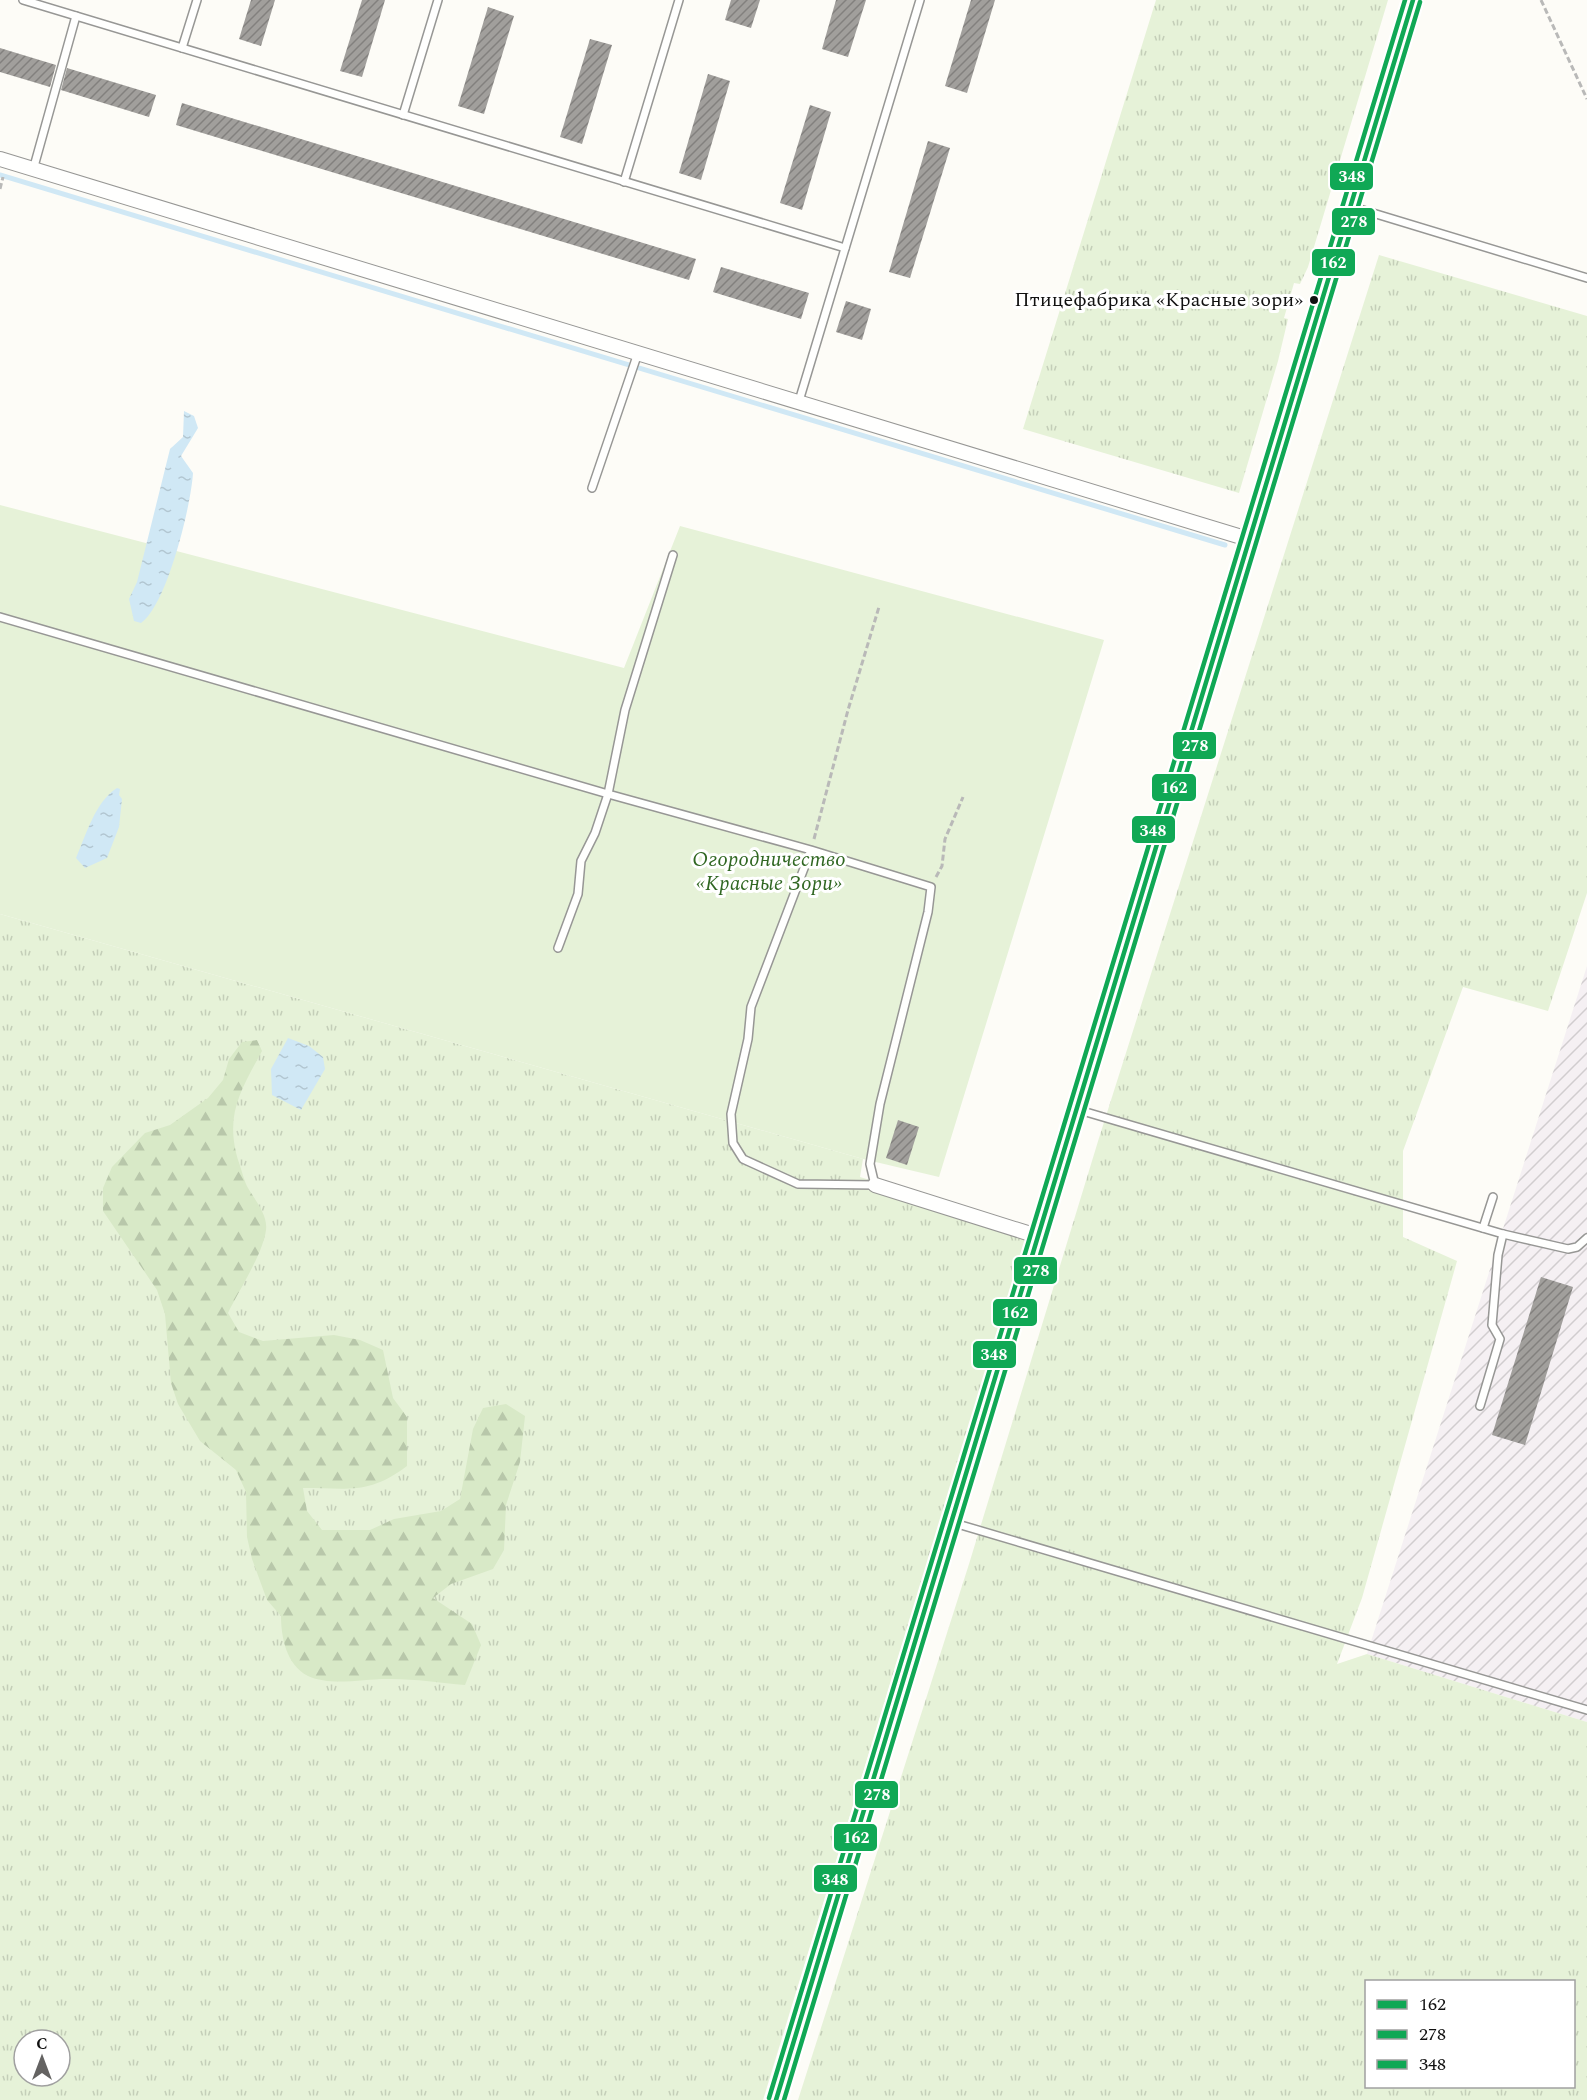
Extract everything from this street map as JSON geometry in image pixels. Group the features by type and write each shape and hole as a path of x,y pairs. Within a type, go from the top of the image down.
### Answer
{"main road":[{"path":"776,2100 1413,0"}],"street":[{"path":"0,159 1248,539"},
{"path":"875,1185 1037,1236"}],"lane":[{"path":"23,0 845,248"},
{"path":"182,48 196,0"},
{"path":"403,115 438,0"},
{"path":"624,182 679,0"},
{"path":"799,401 920,0"},
{"path":"33,170 76,16"},
{"path":"1351,206 1587,278"},
{"path":"592,488 638,353"},
{"path":"558,948 578,894 581,861 595,833 608,794 625,710 673,555"},
{"path":"0,617 608,794 811,849 931,887 928,912 879,1104 870,1164 875,1185 798,1184 743,1159 733,1143 731,1114 748,1039 751,1007 811,849"},
{"path":"1076,1109 1503,1234 1568,1249 1577,1247 1587,1238"},
{"path":"1483,1228 1493,1197"},
{"path":"1480,1406 1500,1339 1492,1325 1498,1255 1503,1234"},
{"path":"951,1522 1587,1710"}],"path":[{"path":"1540,0 1587,99"},
{"path":"0,189 2,183"},
{"path":"811,849 848,710 879,607"},
{"path":"931,887 942,866 945,839 963,797"}],"shaded area":[{"path":"1587,966 1587,1722 1367,1654"}],"green space":[{"path":"1156,0 1388,0 1308,267 1300,284 1294,283 1284,318 1288,319 1278,361 1239,493 1023,429"},
{"path":"1379,255 1587,316 1587,893 1548,1011 1463,987 1403,1151 1403,1237 1457,1261 1362,1598 1337,1664 1367,1654 1587,1722 1587,2100 798,2100 969,1564 1099,1138"},
{"name":"Огородничество «Красные Зори»","path":"0,505 624,668 680,526 1104,640 939,1177 863,1159 0,914"},
{"path":"0,914 863,1159 860,1177 1029,1230 763,2100 0,2100"},
{"path":"257,1040 262,1051 241,1092 233,1131 244,1179 263,1213 266,1230 256,1261 228,1313 239,1332 263,1341 334,1335 360,1340 383,1350 393,1398 407,1417 407,1466 381,1482 369,1486 346,1489 303,1488 307,1511 322,1530 370,1530 394,1519 441,1511 460,1499 473,1429 483,1408 506,1404 525,1416 520,1462 506,1505 504,1550 493,1569 451,1584 433,1598 472,1624 481,1645 465,1685 400,1679 328,1681 308,1676 294,1665 286,1649 281,1616 267,1600 252,1559 247,1537 246,1492 236,1470 200,1441 178,1404 171,1383 165,1314 157,1290 103,1211 103,1188 112,1167 145,1133 170,1125 208,1098 223,1080 229,1059 242,1042"}],"water":[{"path":"184,411 194,416 198,428 181,456 193,473 188,508 176,554 160,597 151,613 141,623 134,621 129,599 137,582 170,449 183,437"},
{"path":"117,788 120,789 119,795 122,799 119,827 107,858 85,868 76,858 97,810 109,794"},
{"path":"288,1038 309,1046 323,1057 325,1069 301,1110 272,1095 271,1069"}],"building":[{"path":"251,0 275,0 261,46 239,39"},
{"path":"362,0 385,0 362,77 340,71"},
{"path":"731,0 760,0 751,28 725,20"},
{"path":"836,0 866,0 848,57 822,49"},
{"path":"971,0 995,0 967,93 945,86"},
{"path":"488,7 514,16 484,114 458,106"},
{"path":"590,39 612,45 582,144 560,137"},
{"path":"0,48 56,65 50,87 0,72"},
{"path":"67,68 156,95 149,117 61,90"},
{"path":"708,74 730,81 701,180 679,173"},
{"path":"182,103 696,259 689,280 176,125"},
{"path":"810,105 831,112 802,210 780,203"},
{"path":"928,141 950,148 910,278 889,272"},
{"path":"721,267 809,293 801,319 713,292"},
{"path":"846,301 871,309 862,340 836,332"},
{"path":"898,1120 919,1127 907,1165 886,1158"},
{"path":"1541,1277 1573,1287 1525,1445 1492,1435"}],"waterway":[{"path":"0,175 1225,545"}],"transit line":[{"name":"348","path":"769,2098 1405,0"},
{"name":"162","path":"776,2100 1413,0"},
{"name":"278","path":"784,2100 1420,2"}],"place":[{"name":"Птицефабрика «Красные зори»","path":"1314,300"}]}
